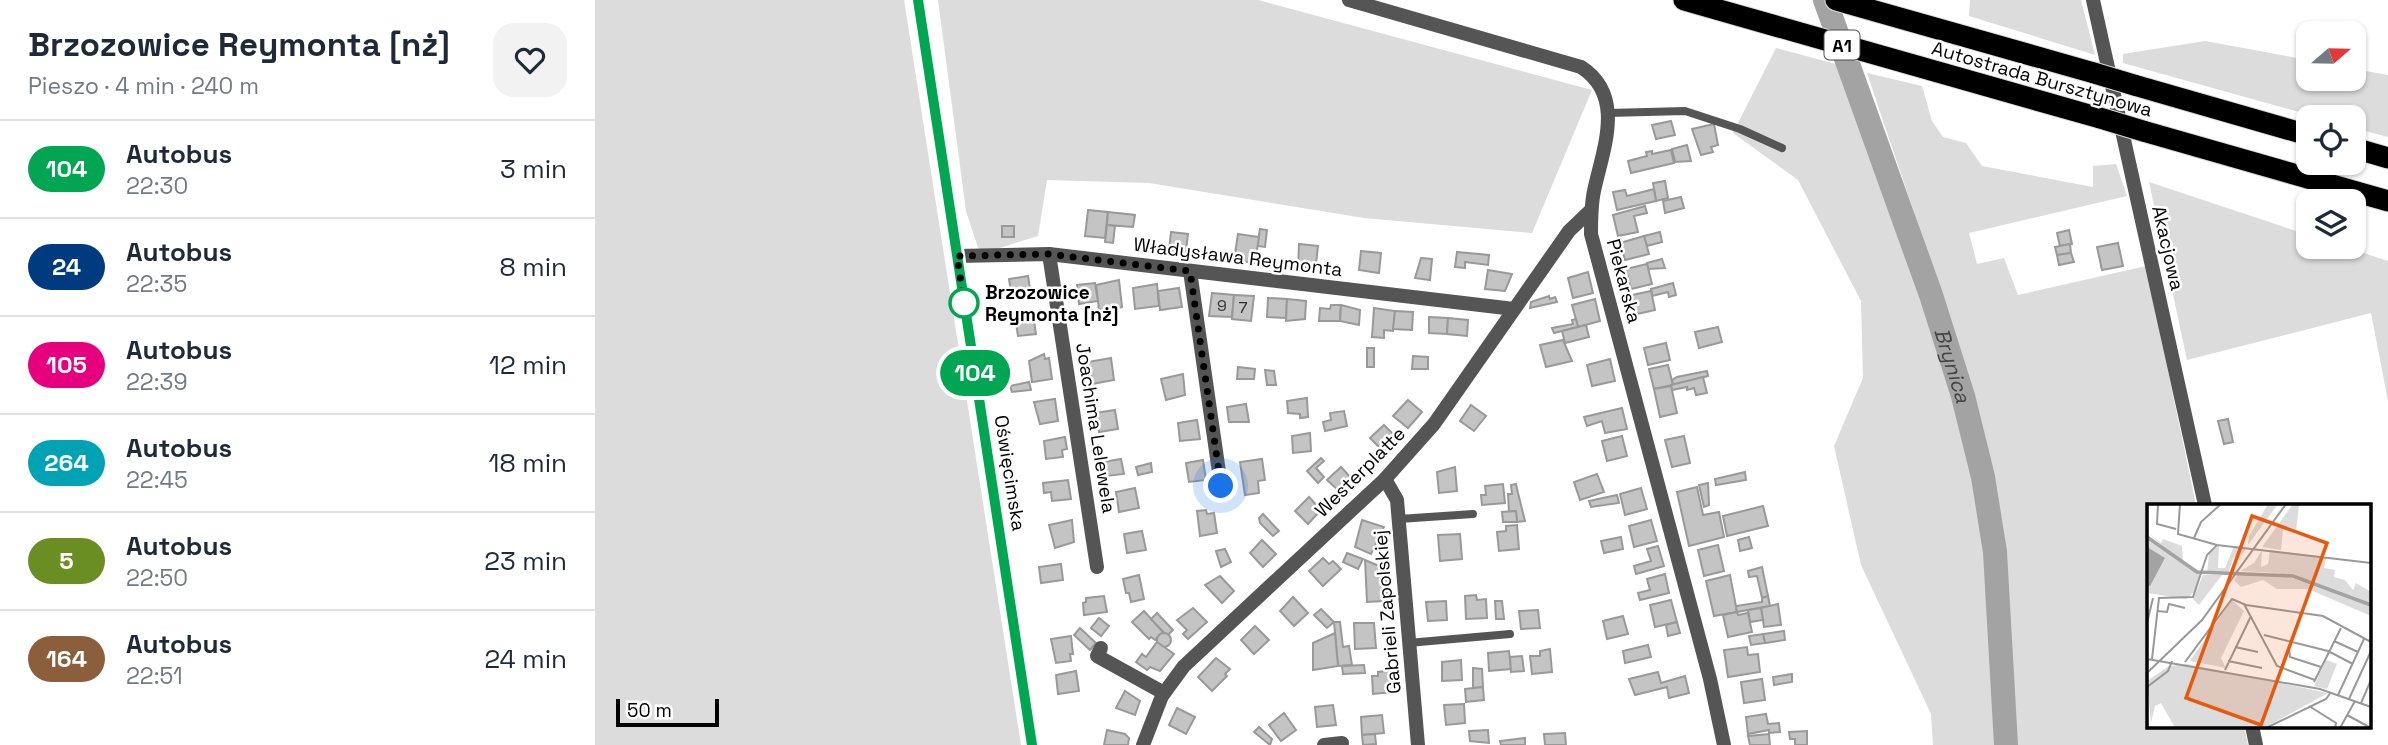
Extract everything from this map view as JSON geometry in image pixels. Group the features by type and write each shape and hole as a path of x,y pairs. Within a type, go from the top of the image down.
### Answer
{"highway":[{"name":"Autostrada Bursztynowa","path":"1684,0 2388,201"},
{"name":"Autostrada Bursztynowa","path":"1836,0 2296,132"},
{"path":"2366,152 2388,158"}],"street":[{"name":"Oświęcimska","path":"918,0 1032,745"},
{"name":"Piekarska","path":"1349,0 1581,67 1602,85 1608,113 1606,142 1591,210 1591,234 1707,666 1724,745"},
{"name":"Akacjowa","path":"2093,0 2204,504"},
{"name":"Westerplatte","path":"1143,745 1164,693 1206,643 1385,479 1434,424 1569,230 1591,210"},
{"name":"Władysława Reymonta","path":"957,256 1049,254 1514,309"},
{"name":"Joachima Lelewela","path":"1049,254 1097,567"},
{"path":"1190,271 1221,486"},
{"name":"Gabrieli Zapolskiej","path":"1385,479 1397,500 1418,745"},
{"path":"1101,648 1097,656 1164,693"},
{"path":"1324,745 1342,743"}],"lane":[{"path":"1608,113 1685,111 1740,129 1782,148"},
{"path":"1399,519 1473,514"},
{"path":"1408,643 1510,634"}],"shaded area":[{"path":"595,0 904,0 1021,745 595,745"},
{"path":"938,0 1258,0 1592,90 1532,233 1364,218 1149,183 1047,180 1038,236 980,254 966,211"},
{"path":"1970,0 2081,0 2095,55 1969,16"},
{"path":"2205,41 2296,58 2296,91 2366,91 2366,71 2388,75 2388,137 2366,131 2366,105 2296,105 2296,111 2123,63 2123,54"},
{"path":"1776,48 1847,67 1959,407 1983,516 2001,745 1933,745 1931,714 1861,565 1834,446 1863,378 1861,301 1798,180 1733,133"},
{"path":"1867,73 1922,86 1932,121 1943,137 1966,143 1982,166 2093,187 2093,166 2116,164 2127,196 1969,233 1977,264 2004,258 2018,295 2146,266 2196,504 2147,504 2147,728 2244,728 2248,745 2012,745 2001,569 1986,465 1962,366"},
{"path":"2149,182 2296,231 2296,259 2366,259 2366,254 2388,261 2388,401 2371,313 2187,360"}],"building":[{"path":"1671,121 1675,135 1656,139 1652,125"},
{"path":"1714,124 1718,145 1711,147 1713,152 1701,155 1692,129"},
{"path":"1687,145 1691,161 1675,162 1672,149"},
{"path":"1671,150 1674,163 1631,173 1628,161 1647,156 1646,152 1652,151 1652,154"},
{"path":"1665,181 1668,198 1656,201 1653,183"},
{"path":"1654,189 1656,201 1617,210 1613,192 1625,190 1627,196"},
{"path":"1681,197 1684,208 1665,213 1663,201"},
{"path":"1645,206 1647,213 1634,216 1638,232 1618,236 1613,215"},
{"path":"1088,210 1108,212 1105,238 1085,236"},
{"path":"1108,212 1135,215 1133,227 1107,225"},
{"path":"1107,225 1115,226 1113,243 1105,242"},
{"path":"1002,226 1014,226 1014,237 1002,237"},
{"path":"1260,229 1267,230 1265,247 1257,246"},
{"path":"2069,230 2072,244 2060,246 2057,233"},
{"path":"1171,232 1188,234 1186,252 1169,250"},
{"path":"1660,232 1662,242 1647,246 1644,236"},
{"path":"1238,234 1259,237 1255,263 1234,260"},
{"path":"1644,236 1649,254 1625,260 1620,243"},
{"path":"2118,243 2123,266 2102,270 2097,247"},
{"path":"1299,244 1318,246 1316,264 1309,264 1309,268 1298,267"},
{"path":"2070,244 2071,253 2057,255 2055,247"},
{"path":"1361,251 1381,253 1379,273 1359,270"},
{"path":"1457,252 1489,255 1488,265 1465,262 1465,268 1455,267"},
{"path":"2071,253 2074,262 2059,265 2057,255"},
{"path":"1421,258 1432,259 1430,280 1415,278"},
{"path":"1662,259 1665,268 1648,269 1647,263"},
{"path":"1647,264 1652,284 1631,289 1626,269"},
{"path":"1488,270 1512,274 1505,291 1485,289"},
{"path":"1588,272 1593,293 1573,298 1568,278"},
{"path":"1028,276 1031,295 1012,298 1009,279"},
{"path":"1119,280 1122,307 1105,312 1105,309 1099,310 1096,285"},
{"path":"1095,283 1098,301 1079,304 1077,285"},
{"path":"1673,283 1676,295 1669,297 1668,292 1652,296 1651,289"},
{"path":"1157,284 1159,306 1135,309 1133,288"},
{"path":"1179,288 1182,307 1160,310 1158,291"},
{"path":"1651,291 1655,310 1637,314 1632,295"},
{"path":"1212,293 1234,295 1232,317 1209,316"},
{"path":"1234,295 1254,296 1251,321 1232,319"},
{"path":"1549,296 1550,299 1555,297 1557,302 1530,308 1531,302"},
{"path":"1268,298 1287,299 1286,318 1267,317"},
{"path":"1287,299 1306,301 1305,319 1286,321"},
{"path":"1595,299 1600,321 1578,327 1572,305"},
{"path":"1331,305 1341,305 1340,321 1319,321 1320,308 1330,309"},
{"path":"1341,305 1360,310 1359,325 1340,321"},
{"path":"1374,308 1395,311 1393,331 1384,330 1384,338 1372,337"},
{"path":"1395,311 1413,312 1412,330 1393,329"},
{"path":"1033,314 1036,334 1018,336 1015,317"},
{"path":"1429,317 1448,318 1447,334 1429,333"},
{"path":"1448,318 1468,320 1467,336 1447,334"},
{"path":"1576,319 1578,327 1554,333 1552,328 1573,324 1572,320"},
{"path":"1586,325 1589,337 1565,343 1562,331"},
{"path":"1718,327 1722,342 1699,348 1695,332"},
{"path":"1563,340 1572,361 1546,367 1540,345"},
{"path":"1666,343 1670,360 1648,365 1644,348"},
{"path":"1367,348 1374,348 1374,367 1367,367"},
{"path":"1044,354 1045,359 1049,358 1052,379 1032,382 1029,361"},
{"path":"1413,356 1428,357 1428,369 1412,369"},
{"path":"1111,358 1114,380 1092,384 1088,362"},
{"path":"1610,359 1615,381 1592,386 1587,365"},
{"path":"1668,365 1673,385 1654,389 1649,369"},
{"path":"1238,367 1255,369 1254,379 1237,379"},
{"path":"1265,370 1274,371 1276,385 1267,385"},
{"path":"1707,371 1708,376 1673,385 1672,380 1677,377"},
{"path":"1183,374 1185,395 1166,400 1161,379"},
{"path":"1703,377 1707,393 1696,395 1694,388 1687,390 1687,387 1672,390 1671,385"},
{"path":"1029,382 1031,390 1012,392 1010,386"},
{"path":"1671,386 1677,413 1660,417 1654,389"},
{"path":"1307,398 1308,417 1300,418 1300,414 1288,413 1287,401"},
{"path":"1055,399 1058,421 1040,424 1034,402"},
{"path":"1408,400 1422,412 1408,428 1393,416"},
{"path":"1246,404 1249,422 1229,422 1227,407"},
{"path":"1471,405 1486,416 1474,431 1460,421"},
{"path":"1622,408 1627,429 1605,433 1602,421 1587,426 1584,417"},
{"path":"1115,410 1118,429 1099,432 1095,413"},
{"path":"1344,411 1347,426 1325,431 1323,422 1331,420 1330,413"},
{"path":"2228,419 2233,442 2224,444 2218,421"},
{"path":"1197,420 1200,439 1180,441 1178,423"},
{"path":"1384,425 1398,439 1384,452 1370,438"},
{"path":"1310,433 1311,451 1293,453 1292,436"},
{"path":"1622,436 1627,456 1607,461 1602,441"},
{"path":"1684,436 1690,463 1672,467 1665,440"},
{"path":"1065,437 1067,449 1062,450 1063,457 1046,459 1044,441"},
{"path":"1321,458 1324,461 1316,468 1324,477 1318,483 1307,471"},
{"path":"1121,459 1124,474 1106,476 1103,462"},
{"path":"1262,459 1265,480 1258,481 1259,493 1245,495 1240,462"},
{"path":"1203,460 1206,480 1189,482 1186,463"},
{"path":"1151,463 1152,472 1138,475 1136,467"},
{"path":"1341,467 1353,480 1340,492 1327,480"},
{"path":"1455,467 1457,491 1439,493 1437,472"},
{"path":"1745,472 1746,480 1716,485 1715,479"},
{"path":"1597,474 1604,492 1580,500 1574,482"},
{"path":"1068,480 1071,499 1052,501 1051,492 1044,493 1043,483"},
{"path":"1708,483 1709,505 1704,507 1699,485"},
{"path":"1503,484 1505,503 1482,505 1481,495 1486,495 1485,486"},
{"path":"1516,484 1525,521 1517,522 1516,511 1509,512 1508,494 1512,494 1511,485"},
{"path":"1697,487 1703,515 1719,512 1724,537 1689,546 1677,492"},
{"path":"1135,488 1139,508 1119,512 1116,492"},
{"path":"1641,488 1647,509 1625,515 1620,494"},
{"path":"1617,495 1619,503 1591,507 1589,501"},
{"path":"1309,497 1321,510 1308,524 1295,511"},
{"path":"1763,506 1768,526 1727,536 1723,516"},
{"path":"1206,510 1207,514 1214,513 1217,533 1200,536 1197,511"},
{"path":"1516,511 1517,522 1503,522 1502,512"},
{"path":"1263,514 1279,531 1273,536 1260,523 1259,518"},
{"path":"1072,520 1074,542 1055,548 1049,525"},
{"path":"1362,520 1384,527 1371,554 1355,547"},
{"path":"1651,520 1657,541 1634,547 1629,526"},
{"path":"1517,525 1519,549 1499,551 1497,532 1506,531 1506,526"},
{"path":"1142,531 1146,550 1127,553 1124,534"},
{"path":"1460,534 1462,559 1440,561 1438,535"},
{"path":"1621,537 1623,549 1604,553 1601,541"},
{"path":"1749,537 1752,548 1740,551 1738,540"},
{"path":"1262,540 1276,554 1263,567 1250,553"},
{"path":"1718,545 1724,571 1704,576 1698,550"},
{"path":"1658,546 1664,566 1636,574 1634,566 1651,561 1647,549"},
{"path":"1225,549 1231,562 1221,567 1216,551"},
{"path":"1347,553 1363,559 1358,569 1343,562"},
{"path":"1323,558 1329,564 1333,561 1341,569 1323,586 1309,571"},
{"path":"1365,560 1386,569 1387,595 1383,595 1384,601 1367,602"},
{"path":"1061,564 1063,580 1041,583 1039,567"},
{"path":"1762,567 1768,596 1762,598 1757,576 1749,577 1748,571"},
{"path":"1665,574 1669,593 1640,600 1638,593 1650,590 1647,579"},
{"path":"1139,575 1144,599 1131,602 1123,579"},
{"path":"1730,575 1737,612 1714,616 1706,581"},
{"path":"1220,576 1234,591 1222,603 1205,585"},
{"path":"1476,595 1477,600 1486,599 1487,618 1466,619 1465,596"},
{"path":"1104,596 1107,612 1084,615 1083,603 1086,598"},
{"path":"1768,596 1770,606 1737,612 1736,606 1762,602 1762,598"},
{"path":"1293,597 1308,613 1294,626 1280,611"},
{"path":"1671,600 1677,622 1655,627 1650,605"},
{"path":"1446,601 1447,620 1428,621 1426,602"},
{"path":"1495,601 1502,601 1504,619 1496,619"},
{"path":"1778,604 1781,625 1764,627 1761,608"},
{"path":"1193,608 1207,622 1188,639 1183,634 1187,630 1177,620"},
{"path":"1761,608 1763,620 1750,622 1748,610"},
{"path":"1321,609 1334,622 1327,628 1314,615"},
{"path":"1538,610 1540,628 1521,629 1519,611"},
{"path":"1144,611 1163,632 1155,640 1151,637 1149,639 1132,622"},
{"path":"1737,612 1738,615 1748,613 1752,632 1728,637 1723,615"},
{"path":"1157,613 1173,630 1167,636 1151,619"},
{"path":"1623,616 1628,634 1607,639 1603,621"},
{"path":"1099,618 1109,626 1101,636 1091,628"},
{"path":"1334,622 1340,622 1343,647 1349,646 1352,665 1338,666"},
{"path":"1677,622 1680,633 1668,636 1666,625"},
{"path":"1354,623 1374,623 1376,648 1355,649"},
{"path":"1255,626 1269,640 1254,654 1241,640"},
{"path":"1080,628 1096,643 1090,650 1074,635"},
{"path":"1784,631 1785,640 1765,643 1763,634"},
{"path":"1164,633 1169,635 1169,645 1164,647 1159,645 1157,640 1159,635"},
{"path":"1335,633 1338,666 1313,670 1313,643"},
{"path":"1763,634 1765,643 1751,645 1749,636"},
{"path":"1071,636 1071,661 1056,663 1051,639"},
{"path":"1157,642 1174,654 1160,671 1150,667 1147,670 1136,662 1142,654 1146,657"},
{"path":"1648,645 1651,657 1625,663 1623,651"},
{"path":"1747,647 1748,655 1758,654 1760,672 1728,677 1724,650"},
{"path":"1550,649 1552,672 1532,674 1530,656 1540,656 1540,651"},
{"path":"1509,651 1511,669 1489,671 1488,653"},
{"path":"1522,656 1524,671 1511,672 1510,657"},
{"path":"1216,658 1230,669 1225,674 1227,676 1212,691 1198,677"},
{"path":"1461,660 1462,680 1442,681 1442,662"},
{"path":"1364,665 1365,673 1343,674 1342,666"},
{"path":"1473,668 1482,669 1483,687 1473,688"},
{"path":"1394,670 1393,692 1373,694 1372,676 1378,676 1378,672"},
{"path":"1076,671 1079,691 1058,694 1056,675"},
{"path":"1658,672 1661,683 1685,676 1689,693 1669,698 1667,687 1635,695 1629,679"},
{"path":"1792,674 1792,682 1774,685 1773,677"},
{"path":"1762,679 1765,700 1744,703 1741,682"},
{"path":"1483,687 1484,700 1466,702 1465,689"},
{"path":"1125,691 1140,701 1135,715 1116,708"},
{"path":"1464,704 1465,723 1446,725 1444,705"},
{"path":"1333,705 1336,725 1317,727 1315,707"},
{"path":"1177,708 1195,717 1186,734 1169,725"},
{"path":"1284,713 1296,730 1281,741 1269,725"},
{"path":"1766,714 1768,724 1779,723 1780,732 1769,733 1769,730 1748,734 1746,717"},
{"path":"1382,715 1384,733 1362,735 1361,717"},
{"path":"1259,727 1272,739 1270,745 1254,732"},
{"path":"1107,730 1125,734 1129,738 1128,745 1104,745"},
{"path":"1488,730 1489,743 1470,741 1469,731"},
{"path":"1807,731 1807,745 1795,745 1795,739 1790,739 1789,732"},
{"path":"1565,733 1566,745 1545,745 1544,734"},
{"path":"1375,734 1376,744 1363,745 1362,735"},
{"path":"1769,734 1770,745 1750,745 1748,736"},
{"path":"1525,738 1525,745 1501,745 1500,741"}],"waterway":[{"name":"Brynica","path":"1825,0 1931,295 1963,396 1983,477 1995,552 2006,745"}],"bus line":[{"name":"104","path":"918,0 1032,745"}],"place":[{"name":"Brzozowice Reymonta [nż]","path":"964,303"}],"route":[{"path":"964,303 957,256 1049,254 1190,271 1221,486"}]}
